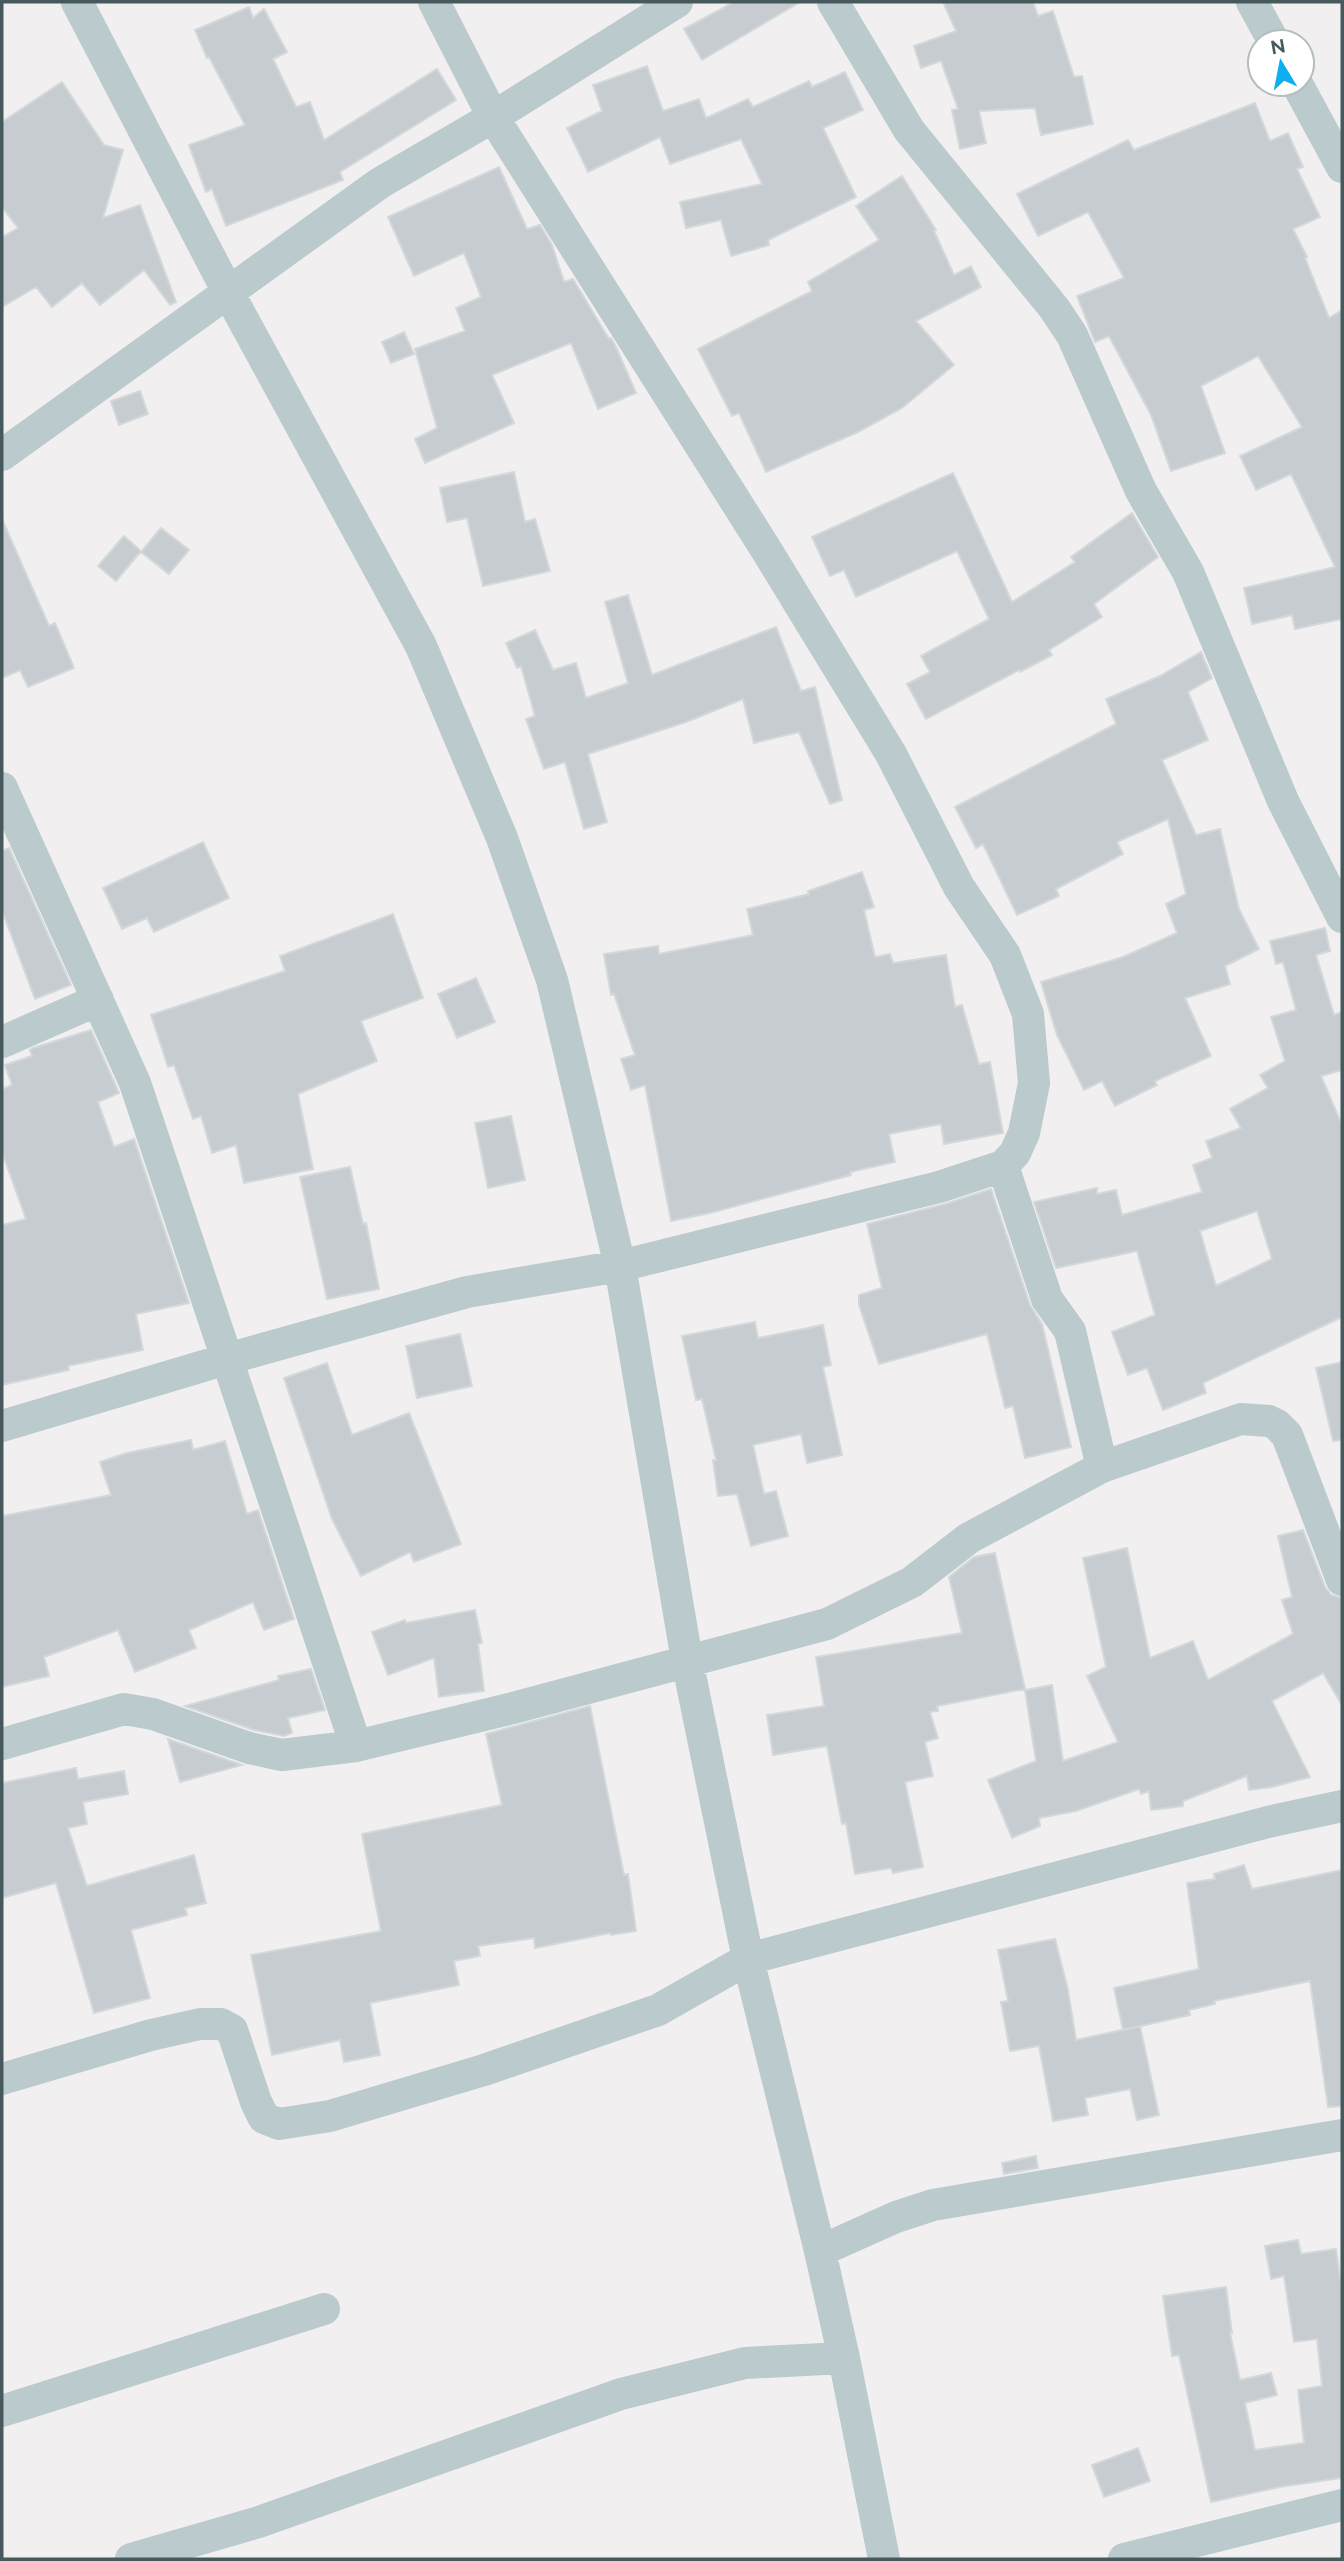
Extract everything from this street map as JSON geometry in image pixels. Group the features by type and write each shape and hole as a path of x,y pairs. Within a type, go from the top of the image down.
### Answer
{"street":[{"path":"77,2 228,292 421,646 502,838 552,980 620,1266 687,1660 747,1959 820,2251 884,2559"},
{"path":"2,1426 467,1292 620,1266 939,1187 1003,1166 1015,1153 1024,1133 1034,1083 1028,1014 1005,955 959,887 877,732 493,117 434,2"},
{"path":"2,455 380,183 493,117 677,2"},
{"path":"833,2 909,130 1054,308 1072,335 1141,491 1188,572 1283,801 1342,917"},
{"path":"1252,2 1266,28"},
{"path":"1305,98 1342,167"},
{"path":"2,788 135,1083 356,1746"},
{"path":"2,1042 97,1000"},
{"path":"1003,1166 1047,1299 1070,1331 1102,1467"},
{"path":"2,1744 124,1709 153,1714 249,1748 282,1755 356,1746 513,1708 827,1624 912,1582 969,1538 1102,1467 1241,1419 1269,1421 1277,1424 1287,1435 1342,1580"},
{"path":"2,2080 151,2035 200,2024 221,2024 232,2030 264,2118 279,2124 330,2116 484,2070 657,2010 747,1959 1272,1821 1342,1806"},
{"path":"820,2251 895,2217 933,2205 1342,2135"},
{"path":"2,2411 324,2309"},
{"path":"131,2559 259,2522 621,2394 745,2363 844,2358"},
{"path":"1124,2559 1342,2505"}],"building":[{"path":"734,2 800,2 702,60 684,29"},
{"path":"943,2 1033,2 1038,16 1053,11 1074,77 1082,76 1093,124 1041,135 1035,108 979,111 986,143 960,149 952,110 958,109 941,61 921,68 914,46 956,31"},
{"path":"249,7 253,18 264,9 287,52 273,59 296,107 310,102 324,140 437,69 456,100 340,172 343,180 226,226 212,189 206,192 189,145 245,125 209,57 207,58 195,30"},
{"path":"647,66 663,111 699,99 706,118 748,99 753,107 809,81 812,87 845,72 863,110 823,128 856,197 768,240 769,245 731,256 721,220 686,228 680,202 762,184 741,139 670,164 660,137 588,172 567,128 602,111 593,85"},
{"path":"62,82 104,145 123,150 103,218 140,205 176,302 170,305 144,270 100,305 82,283 52,307 36,287 2,307 2,237 18,228 2,207 2,122"},
{"path":"1255,103 1270,141 1288,133 1303,167 1297,169 1320,217 1293,229 1307,257 1305,258 1329,318 1342,310 1342,619 1295,629 1292,615 1252,624 1244,588 1335,567 1291,474 1256,490 1240,456 1302,427 1258,356 1201,386 1225,453 1171,471 1151,415 1109,336 1095,342 1077,296 1124,278 1088,212 1038,236 1017,194 1128,140 1134,150"},
{"path":"499,167 527,229 540,225 552,245 564,282 573,279 616,347 636,393 598,409 571,343 492,375 514,423 425,463 415,439 437,428 415,349 465,331 456,308 481,297 464,253 414,276 388,217"},
{"path":"902,176 936,230 934,231 954,275 971,266 981,287 916,321 954,365 902,408 858,432 766,472 739,413 732,416 698,349 812,291 808,282 879,240 856,206"},
{"path":"404,332 414,354 391,363 382,342"},
{"path":"140,391 148,414 119,425 111,401"},
{"path":"514,472 525,522 535,519 550,571 483,586 467,518 447,522 440,488"},
{"path":"953,473 1012,602 1075,562 1071,557 1132,513 1158,557 1094,604 1102,617 1049,650 1052,655 926,719 907,684 930,672 921,656 989,619 957,551 856,597 844,570 830,576 812,537"},
{"path":"2,519 49,626 55,623 74,668 28,687 20,670 2,678"},
{"path":"161,528 189,550 169,574 141,552"},
{"path":"124,536 141,551 116,581 98,566"},
{"path":"628,595 652,675 776,627 801,691 815,687 842,800 830,804 799,732 754,743 743,699 686,722 588,754 607,822 584,829 565,762 544,769 526,719 535,716 521,666 517,668 506,643 535,630 553,670 576,663 586,698 628,683 605,602"},
{"path":"1201,652 1212,678 1188,692 1208,740 1162,760 1196,835 1220,829 1239,909 1259,949 1225,966 1230,984 1185,998 1211,1056 1155,1081 1157,1085 1115,1106 1102,1081 1084,1090 1057,1035 1041,982 1123,957 1177,933 1166,904 1186,894 1168,819 1117,842 1123,854 1056,889 1059,896 1017,915 983,844 976,848 955,807 1116,724 1106,699 1160,676"},
{"path":"203,842 229,898 154,932 147,918 122,929 103,888"},
{"path":"9,848 71,985 35,999 2,910 2,851"},
{"path":"862,872 874,907 864,910 875,957 890,954 893,963 946,955 955,1007 962,1005 979,1064 990,1062 1003,1133 944,1144 941,1124 889,1134 895,1162 850,1172 851,1175 710,1213 671,1221 645,1085 631,1090 621,1059 635,1055 614,994 611,995 604,954 658,946 659,954 753,935 747,909 809,894 808,891"},
{"path":"393,914 423,998 361,1021 377,1061 298,1094 313,1169 244,1183 236,1145 212,1153 201,1116 193,1119 174,1065 168,1067 151,1015 285,971 280,956"},
{"path":"1325,928 1330,951 1316,955 1334,1015 1342,1012 1342,1070 1321,1076 1342,1125 1342,1317 1203,1383 1206,1393 1163,1410 1147,1368 1128,1375 1112,1332 1155,1315 1137,1251 1056,1268 1034,1202 1097,1188 1097,1194 1116,1190 1122,1215 1202,1192 1193,1165 1212,1158 1206,1141 1241,1128 1230,1109 1268,1088 1260,1075 1285,1061 1271,1017 1296,1010 1283,962 1276,964 1270,941","holes":["1257,1211 1272,1259 1216,1286 1200,1231"]},
{"path":"476,978 495,1022 457,1038 438,994"},
{"path":"91,1030 119,1093 98,1102 114,1147 134,1139 189,1303 136,1314 143,1350 68,1366 69,1370 2,1385 2,1225 26,1219 2,1152 2,1089 12,1085 5,1065 32,1056 30,1050 33,1048"},
{"path":"511,1116 525,1180 488,1188 475,1123"},
{"path":"350,1167 363,1224 366,1223 379,1289 327,1299 300,1177"},
{"path":"991,1189 1030,1305 1042,1324 1071,1447 1025,1458 1013,1406 1005,1408 987,1334 879,1364 859,1305 859,1295 882,1288 867,1224"},
{"path":"755,1322 758,1338 823,1325 831,1365 823,1367 842,1455 807,1463 801,1434 753,1445 764,1494 776,1491 788,1536 751,1546 737,1494 718,1496 713,1460 716,1460 702,1399 696,1400 682,1336"},
{"path":"460,1334 472,1386 417,1398 406,1346"},
{"path":"1342,1362 1342,1440 1333,1441 1316,1368"},
{"path":"327,1363 352,1435 409,1413 461,1544 414,1562 410,1552 361,1576 332,1519 284,1378"},
{"path":"191,1440 193,1450 225,1441 247,1514 258,1510 294,1619 264,1630 253,1602 189,1630 196,1648 135,1672 118,1630 44,1657 49,1676 2,1687 2,1516 111,1495 100,1462 127,1453"},
{"path":"1303,1530 1325,1587 1331,1595 1342,1598 1342,1705 1323,1673 1272,1701 1310,1777 1249,1790 1247,1776 1183,1801 1183,1806 1151,1810 1149,1791 1141,1794 1139,1789 1076,1811 1039,1818 1040,1826 1012,1838 988,1780 1036,1761 1025,1690 1052,1685 1063,1761 1118,1742 1087,1676 1106,1667 1083,1558 1127,1548 1150,1658 1193,1641 1208,1680 1293,1634 1282,1600 1292,1597 1278,1536"},
{"path":"995,1553 1025,1689 937,1706 938,1711 930,1712 938,1738 925,1742 933,1776 905,1782 923,1867 893,1873 891,1868 855,1874 846,1823 842,1824 827,1746 773,1755 767,1715 824,1706 816,1657 962,1633 949,1577 974,1557"},
{"path":"475,1610 482,1643 478,1644 484,1691 439,1697 434,1658 388,1675 372,1632 405,1620 406,1623"},
{"path":"311,1669 325,1710 288,1718 292,1733 284,1736 254,1730 185,1706 279,1680 278,1676"},
{"path":"590,1706 624,1875 628,1874 636,1931 610,1933 535,1948 534,1938 478,1946 480,1956 454,1961 459,1985 370,2003 380,2055 344,2062 340,2040 272,2055 251,1955 381,1931 362,1834 502,1805 486,1734"},
{"path":"168,1739 242,1765 180,1782"},
{"path":"76,1768 78,1779 124,1771 128,1794 83,1802 87,1824 68,1828 87,1886 194,1855 206,1903 185,1908 187,1915 131,1930 150,1998 94,2013 56,1883 2,1898 2,1783"},
{"path":"1244,1865 1252,1889 1342,1870 1342,2106 1328,2107 1310,1981 1214,2001 1215,2004 1189,2010 1190,2015 1123,2030 1114,1988 1199,1969 1187,1883 1215,1879 1214,1874"},
{"path":"1055,1939 1068,1990 1076,2040 1140,2026 1159,2115 1137,2120 1130,2089 1085,2098 1088,2115 1053,2121 1039,2046 1010,2051 1001,2002 1008,2001 998,1950"},
{"path":"1036,2156 1038,2168 1004,2174 1002,2163"},
{"path":"1298,2240 1301,2254 1336,2249 1342,2291 1342,2478 1280,2487 1211,2502 1179,2355 1172,2356 1163,2296 1226,2287 1230,2333 1240,2380 1271,2373 1277,2395 1245,2403 1255,2450 1304,2443 1298,2390 1322,2386 1317,2339 1294,2342 1284,2276 1271,2279 1265,2246"},
{"path":"1138,2448 1150,2481 1104,2497 1092,2465"}]}
